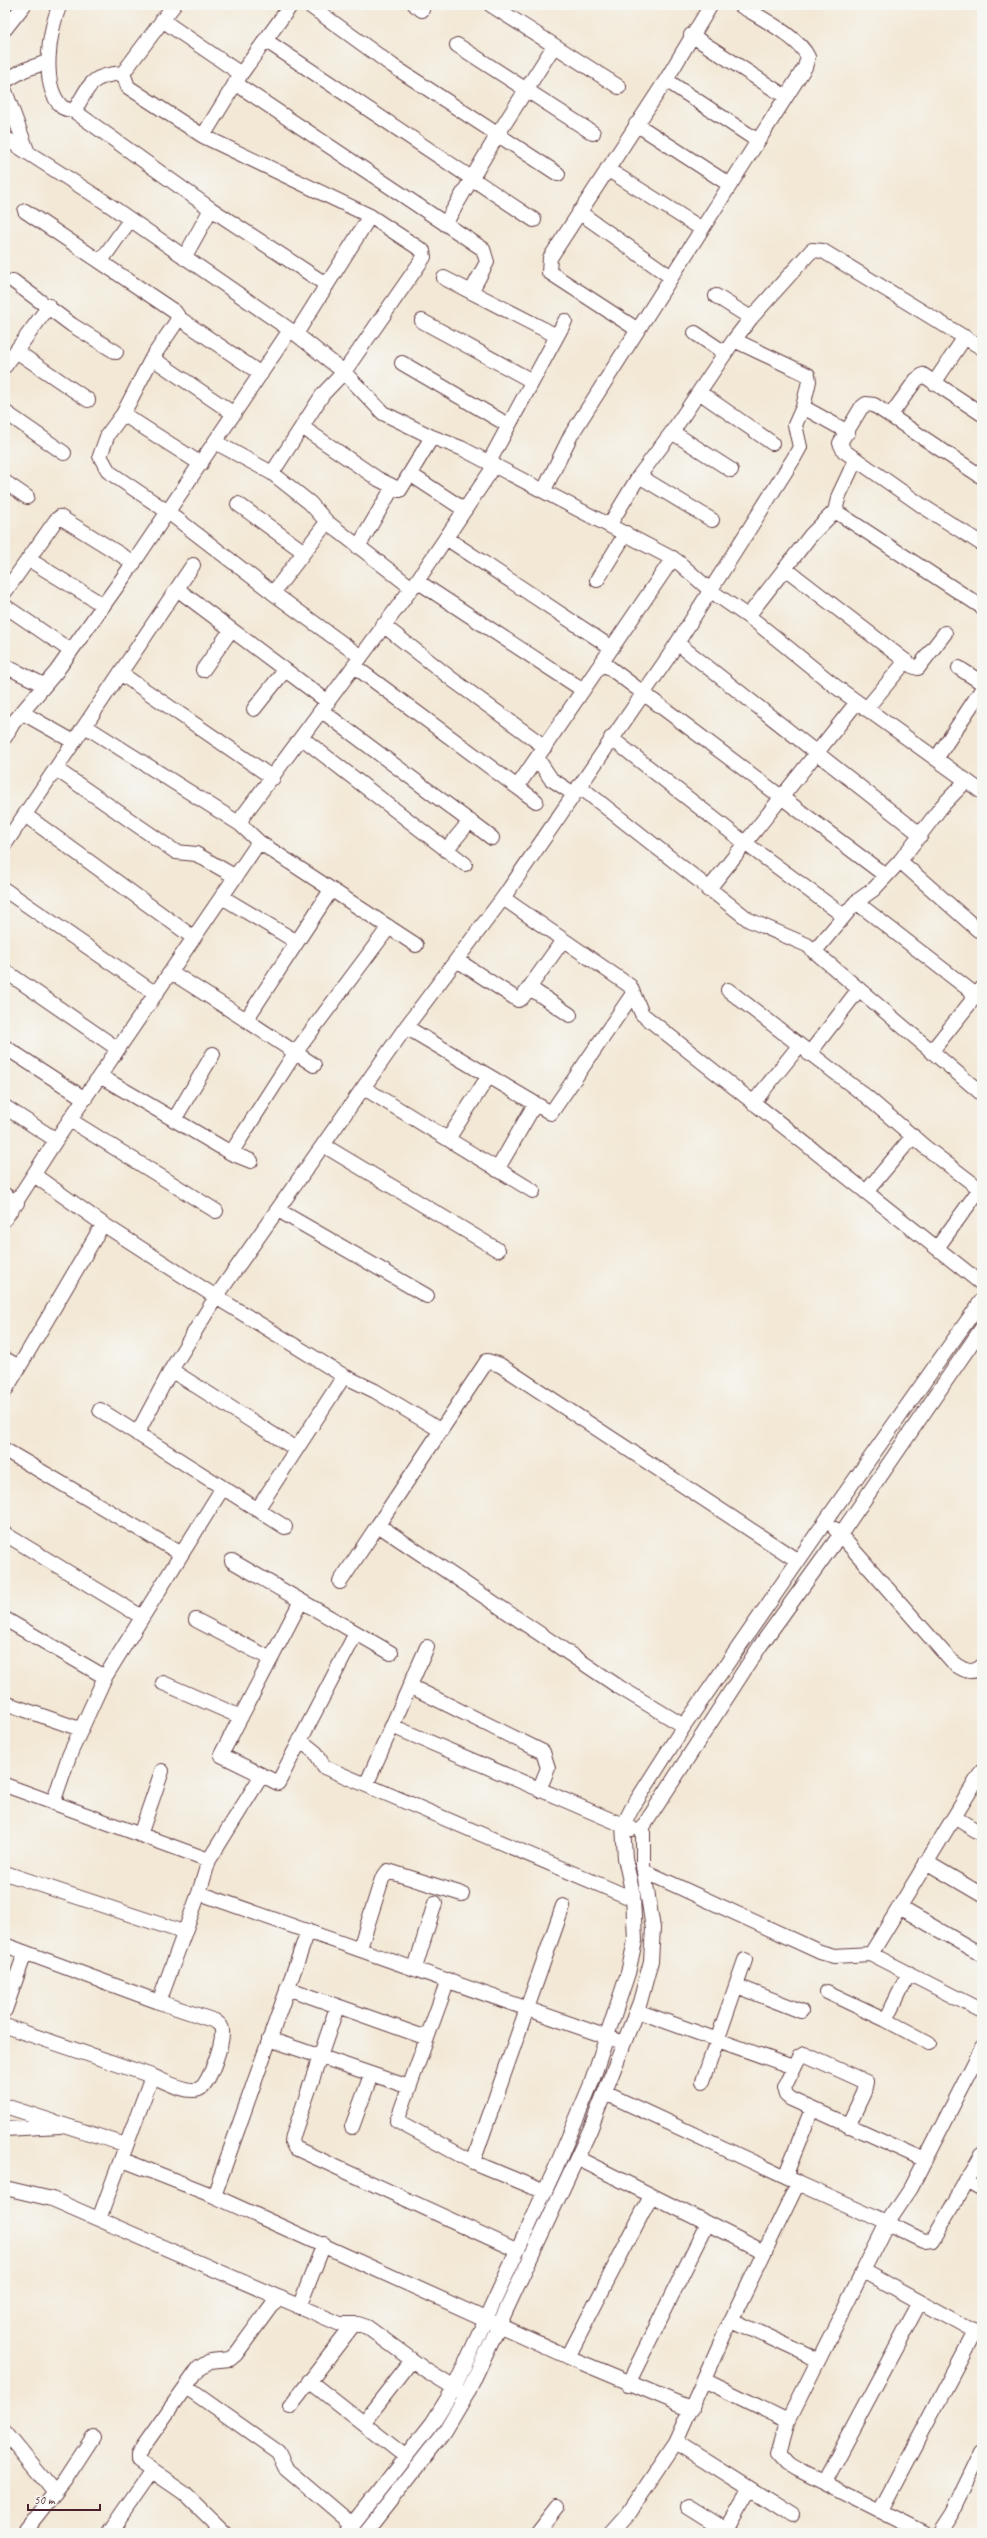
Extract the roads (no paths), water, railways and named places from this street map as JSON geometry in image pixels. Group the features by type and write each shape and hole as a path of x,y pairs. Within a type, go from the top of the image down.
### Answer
{"street":[{"path":"5,42 8,26 24,5"},
{"path":"60,5 53,20 48,62 54,93 62,107 74,112 211,209 327,284"},
{"path":"74,112 93,80 106,75 123,73 174,5"},
{"path":"309,5 393,66 558,174"},
{"path":"491,5 619,87"},
{"path":"638,330 549,272 550,258 666,80 691,35 711,5"},
{"path":"544,490 571,435 805,67 808,57 806,52 787,35 740,5"},
{"path":"203,136 238,78 290,6"},
{"path":"162,20 238,78 486,253 487,262 471,292"},
{"path":"691,35 786,97"},
{"path":"265,40 473,177 534,220"},
{"path":"457,45 593,133"},
{"path":"445,224 498,134 554,46"},
{"path":"5,81 24,70 48,62"},
{"path":"123,73 128,87 203,136 370,216 425,254 344,372 323,394 272,473"},
{"path":"666,80 758,141"},
{"path":"5,91 28,153"},
{"path":"636,124 730,185"},
{"path":"5,138 130,220 293,332 344,372 383,413 432,437 461,448 492,463 673,558 711,591 748,616 862,706 982,792"},
{"path":"607,169 702,229"},
{"path":"184,258 211,209"},
{"path":"25,211 176,312 179,318 261,374"},
{"path":"579,212 671,278"},
{"path":"5,737 9,721 23,713 71,651 134,563 261,374 327,284 370,216"},
{"path":"101,261 130,220"},
{"path":"610,524 639,476 672,432 734,340 751,318 812,250 819,249 904,298 982,348"},
{"path":"444,278 557,336"},
{"path":"13,281 49,306 72,325 116,352"},
{"path":"716,296 751,318"},
{"path":"5,366 49,306"},
{"path":"179,318 152,358 123,414 108,434 100,456 110,472 168,512 273,593 357,662 536,801"},
{"path":"422,321 532,381"},
{"path":"240,824 243,816 325,707 414,584 465,510 492,463 508,425 565,321"},
{"path":"695,333 725,354"},
{"path":"934,383 965,338"},
{"path":"137,1434 171,1370 216,1297 406,1027 503,898 677,643 794,458 800,447 795,425 803,407 809,381 808,375 734,340"},
{"path":"16,351 88,400"},
{"path":"152,358 234,414"},
{"path":"402,363 508,425"},
{"path":"890,416 919,376 927,376 934,383 982,414"},
{"path":"699,392 772,443"},
{"path":"982,477 874,405 866,404 861,408 848,432 840,443 841,448 856,459 921,505 982,544"},
{"path":"803,407 848,432"},
{"path":"5,412 64,453"},
{"path":"123,414 201,464"},
{"path":"302,427 393,487 400,490 432,437"},
{"path":"672,432 731,470"},
{"path":"215,442 272,473 310,503 327,522 358,547 583,690"},
{"path":"748,616 811,535 835,511 839,495 856,459"},
{"path":"410,474 465,510"},
{"path":"639,476 712,520"},
{"path":"5,482 27,497"},
{"path":"358,547 393,487"},
{"path":"238,504 304,552"},
{"path":"835,511 982,607"},
{"path":"5,592 56,520 60,517 134,563"},
{"path":"273,593 327,522"},
{"path":"597,580 626,533"},
{"path":"446,538 612,648"},
{"path":"517,787 673,558"},
{"path":"28,559 103,606"},
{"path":"5,844 193,565"},
{"path":"786,569 918,668 945,633"},
{"path":"177,589 286,670 325,707 492,838"},
{"path":"5,606 71,651"},
{"path":"383,625 541,752 551,779 576,790 708,890 760,927 789,937 814,952 982,1094"},
{"path":"203,670 231,630"},
{"path":"677,643 773,716 816,754 921,835"},
{"path":"708,890 816,754 906,660"},
{"path":"602,662 886,876"},
{"path":"5,666 44,685"},
{"path":"959,668 982,683"},
{"path":"254,709 286,670"},
{"path":"120,673 273,778"},
{"path":"936,759 982,689"},
{"path":"23,713 74,742"},
{"path":"85,726 240,824 259,842 416,945"},
{"path":"302,738 465,864"},
{"path":"611,738 745,843 844,916"},
{"path":"56,769 176,852 196,854 236,877"},
{"path":"814,952 856,902 874,889 900,861 942,806 966,781"},
{"path":"25,815 194,938"},
{"path":"446,850 470,821"},
{"path":"5,1219 17,1203 56,1140 259,842"},
{"path":"900,861 981,930"},
{"path":"5,890 156,994"},
{"path":"246,1020 330,890"},
{"path":"222,897 297,942"},
{"path":"503,898 630,986 632,995 642,1014 982,1284"},
{"path":"856,902 978,997 931,1052"},
{"path":"232,1153 295,1053 389,927"},
{"path":"457,960 515,1000 522,998 530,988 563,940"},
{"path":"5,971 118,1049"},
{"path":"171,972 314,1065"},
{"path":"530,988 570,1015"},
{"path":"754,1103 859,989"},
{"path":"728,990 867,1097 913,1136 981,1187 937,1248"},
{"path":"406,1027 550,1113 632,995"},
{"path":"5,1047 85,1098"},
{"path":"174,1120 212,1054"},
{"path":"100,1076 232,1153 251,1161"},
{"path":"448,1139 488,1077"},
{"path":"364,1088 533,1191"},
{"path":"497,1170 535,1104"},
{"path":"5,1107 56,1140"},
{"path":"70,1120 216,1212"},
{"path":"866,1192 913,1136"},
{"path":"323,1145 498,1250"},
{"path":"34,1175 103,1224 216,1297 344,1376 375,1391 440,1430"},
{"path":"5,1195 17,1203"},
{"path":"278,1210 427,1296"},
{"path":"5,1391 103,1224"},
{"path":"186,2387 278,2452 286,2468 349,2529 433,2422 454,2388 516,2250 545,2192 591,2084 608,2037 628,1973 635,1941 633,1899 625,1858 623,1826 632,1808 684,1726 827,1519 982,1300"},
{"path":"365,2533 445,2431 467,2394 577,2158 605,2093 636,2011 651,1961 653,1928 644,1871 643,1827 699,1738 782,1614 840,1535 982,1328"},
{"path":"5,1359 19,1367"},
{"path":"340,1582 487,1361 492,1362 798,1561"},
{"path":"171,1370 296,1449"},
{"path":"257,1510 344,1376"},
{"path":"100,1410 222,1489 285,1527"},
{"path":"5,1450 180,1553"},
{"path":"53,1803 80,1729 105,1677 180,1553 222,1489"},
{"path":"827,1519 952,1662 966,1671 974,1670 982,1666"},
{"path":"378,1525 594,1670 665,1716 684,1726"},
{"path":"5,1534 142,1617"},
{"path":"232,1561 390,1653"},
{"path":"301,1601 221,1755 278,1783 356,1633"},
{"path":"5,1619 105,1677"},
{"path":"196,1620 271,1659"},
{"path":"366,1785 427,1647"},
{"path":"163,1683 241,1717"},
{"path":"410,1686 543,1752 548,1768 539,1790"},
{"path":"5,1703 80,1729"},
{"path":"392,1726 623,1826 642,1832"},
{"path":"300,1740 316,1753 324,1767 633,1899"},
{"path":"140,1835 162,1771"},
{"path":"871,1954 981,1774"},
{"path":"159,2002 183,1932 199,1893 209,1860 262,1775"},
{"path":"5,1786 209,1860"},
{"path":"954,1817 982,1834"},
{"path":"926,1862 982,1895"},
{"path":"360,1948 382,1879 388,1871 462,1894"},
{"path":"644,1871 820,1952 834,1956 871,1954 982,2011"},
{"path":"5,1873 183,1932"},
{"path":"199,1893 360,1948 624,2042"},
{"path":"415,1968 435,1903"},
{"path":"473,2162 563,1906"},
{"path":"899,1908 982,1955"},
{"path":"214,2196 308,1931"},
{"path":"5,1945 159,2002 216,2021 220,2025 222,2031 218,2054 205,2085 191,2091 152,2076 5,2026"},
{"path":"5,2010 26,1953"},
{"path":"703,2081 745,1960"},
{"path":"886,2020 909,1973"},
{"path":"448,1980 397,2122 473,2162 545,2192"},
{"path":"737,1986 801,2011"},
{"path":"288,1988 337,2007 427,2038"},
{"path":"827,1992 886,2020 929,2043"},
{"path":"337,2007 293,2136 292,2142 295,2148 516,2250"},
{"path":"636,2011 794,2068"},
{"path":"270,2039 409,2087"},
{"path":"924,2533 789,2464 779,2453 788,2421 818,2360 887,2223 911,2187 982,2048"},
{"path":"848,2126 866,2087 864,2080 804,2054 798,2057 784,2092 791,2099 848,2126 925,2160"},
{"path":"352,2127 371,2075"},
{"path":"99,2219 123,2160 126,2145 152,2076"},
{"path":"605,2093 924,2241 933,2240 982,2154"},
{"path":"5,2106 126,2145"},
{"path":"611,2533 627,2515 676,2442 692,2409 764,2252 793,2181 788,2169 812,2109"},
{"path":"5,2129 68,2126"},
{"path":"577,2158 764,2252"},
{"path":"123,2160 214,2196 324,2244 628,2384 692,2409"},
{"path":"966,2181 982,2190"},
{"path":"5,2188 52,2200 99,2219 340,2324 354,2324 373,2330 412,2360 454,2388 467,2394"},
{"path":"568,2357 651,2196"},
{"path":"628,2384 707,2224"},
{"path":"299,2307 324,2244"},
{"path":"864,2271 978,2334 881,2510"},
{"path":"225,2533 184,2493 138,2461 138,2454 199,2368 210,2361 230,2359 236,2354 272,2306 281,2298"},
{"path":"824,2482 920,2302"},
{"path":"732,2320 818,2360"},
{"path":"290,2407 354,2324"},
{"path":"363,2423 412,2360"},
{"path":"704,2380 788,2421"},
{"path":"309,2381 406,2457"},
{"path":"5,2432 55,2493"},
{"path":"23,2533 55,2493 93,2437"},
{"path":"676,2442 750,2490 792,2515"},
{"path":"939,2533 952,2513 982,2451"},
{"path":"109,2533 152,2471"},
{"path":"688,2506 729,2532 750,2490"},
{"path":"537,2533 558,2506"}]}
